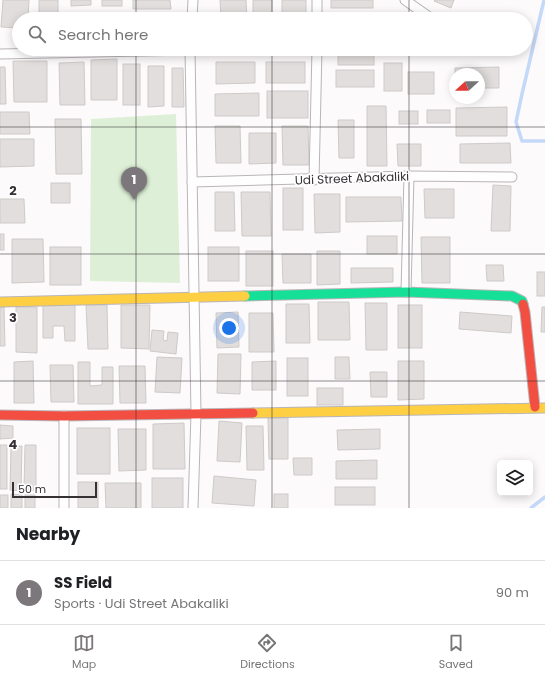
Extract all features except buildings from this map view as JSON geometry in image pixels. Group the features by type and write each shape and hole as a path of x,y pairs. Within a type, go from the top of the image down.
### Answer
{"street":[{"path":"192,12 193,0"},
{"path":"317,12 318,0"},
{"path":"405,0 422,12"},
{"path":"0,54 12,54"},
{"path":"190,56 196,414 192,508"},
{"path":"314,180 316,56"},
{"path":"406,292 410,176"},
{"name":"Udi Street Abakaliki","path":"192,182 314,180 410,176 512,177"},
{"path":"0,302 406,292 512,296 522,301 525,312 535,407"},
{"path":"0,416 545,408"},
{"path":"64,416 64,508"}],"green space":[{"path":"176,114 180,283 90,281 91,119"}],"waterway":[{"path":"533,47 544,0"},
{"path":"531,56 516,122 522,141 545,141"},
{"path":"531,508 545,497"}],"traffic: fast":[{"path":"245,296 406,292 512,296 522,301 523,304"}],"traffic: slow":[{"path":"0,302 245,296"},
{"path":"253,413 545,408"}],"traffic: jam":[{"path":"523,304 535,407"},
{"path":"0,415 64,416 253,413"}],"place":[{"name":"SS Field","path":"134,200"}]}
